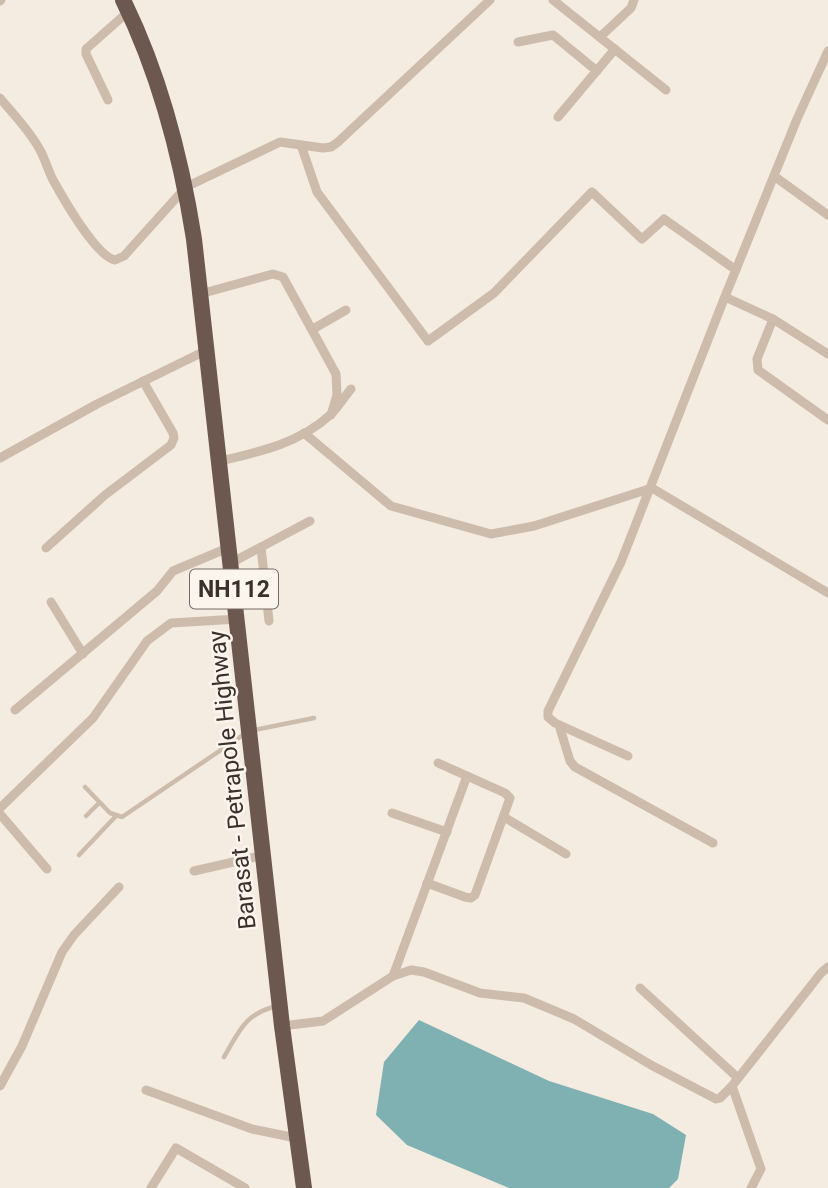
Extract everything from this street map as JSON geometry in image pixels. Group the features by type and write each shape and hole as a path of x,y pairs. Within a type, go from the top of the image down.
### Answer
{"highway":[{"name":"Barasat - Petrapole Highway","path":"126,5 171,124 186,187 238,619 282,1026 304,1188"}],"street":[{"path":"0,98 41,151 59,190 89,236 109,259 115,260 124,256 186,187 280,142 323,148 338,142 490,0"},
{"path":"553,0 666,90"},
{"path":"600,37 631,8 634,0"},
{"path":"108,100 86,49 126,5"},
{"path":"518,42 553,35 597,71"},
{"path":"558,117 615,49"},
{"path":"628,756 559,725 551,720 548,712 621,562 774,176 828,51"},
{"path":"301,145 317,192 428,341 494,293 592,192 642,239 664,219 736,270"},
{"path":"774,176 828,215"},
{"path":"200,294 273,274 279,275 287,283 336,374 337,395 331,415"},
{"path":"725,298 774,318 828,355"},
{"path":"313,329 346,310"},
{"path":"774,318 757,359 758,369 828,420"},
{"path":"0,458 97,404 207,350"},
{"path":"46,548 105,495 171,446 173,433 143,381"},
{"path":"219,461 270,449 304,433 331,415 351,389"},
{"path":"304,433 391,506 491,534 534,526 652,488 828,593"},
{"path":"15,710 157,591 173,572 261,547 310,522"},
{"path":"261,547 268,621"},
{"path":"51,602 83,654"},
{"path":"0,808 93,718 146,642 158,632 171,624 238,619"},
{"path":"559,725 570,761 575,767 713,843"},
{"path":"428,883 465,897 471,898 475,895 510,798 509,795 438,763"},
{"path":"393,976 467,776"},
{"path":"392,813 447,832"},
{"path":"0,814 47,869"},
{"path":"504,817 566,854"},
{"path":"194,871 264,855"},
{"path":"0,1086 22,1046 62,952 74,935 119,887"},
{"path":"282,1026 330,1018 393,976 411,970 424,972 480,993 524,998 575,1019 712,1099 720,1098 735,1082 828,967"},
{"path":"640,988 735,1082 760,1163 761,1170 754,1184 766,1188"},
{"path":"146,1090 252,1129 296,1138"},
{"path":"151,1188 176,1147 244,1188"}],"lane":[{"path":"85,787 99,803 116,816 122,817 249,731 314,718"},
{"path":"86,817 99,803"},
{"path":"79,855 116,816"},
{"path":"224,1057 253,1015 280,1005"}],"water":[{"path":"419,1020 549,1081 653,1114 686,1135 678,1179 669,1188 509,1188 407,1145 376,1115 384,1062"}]}
